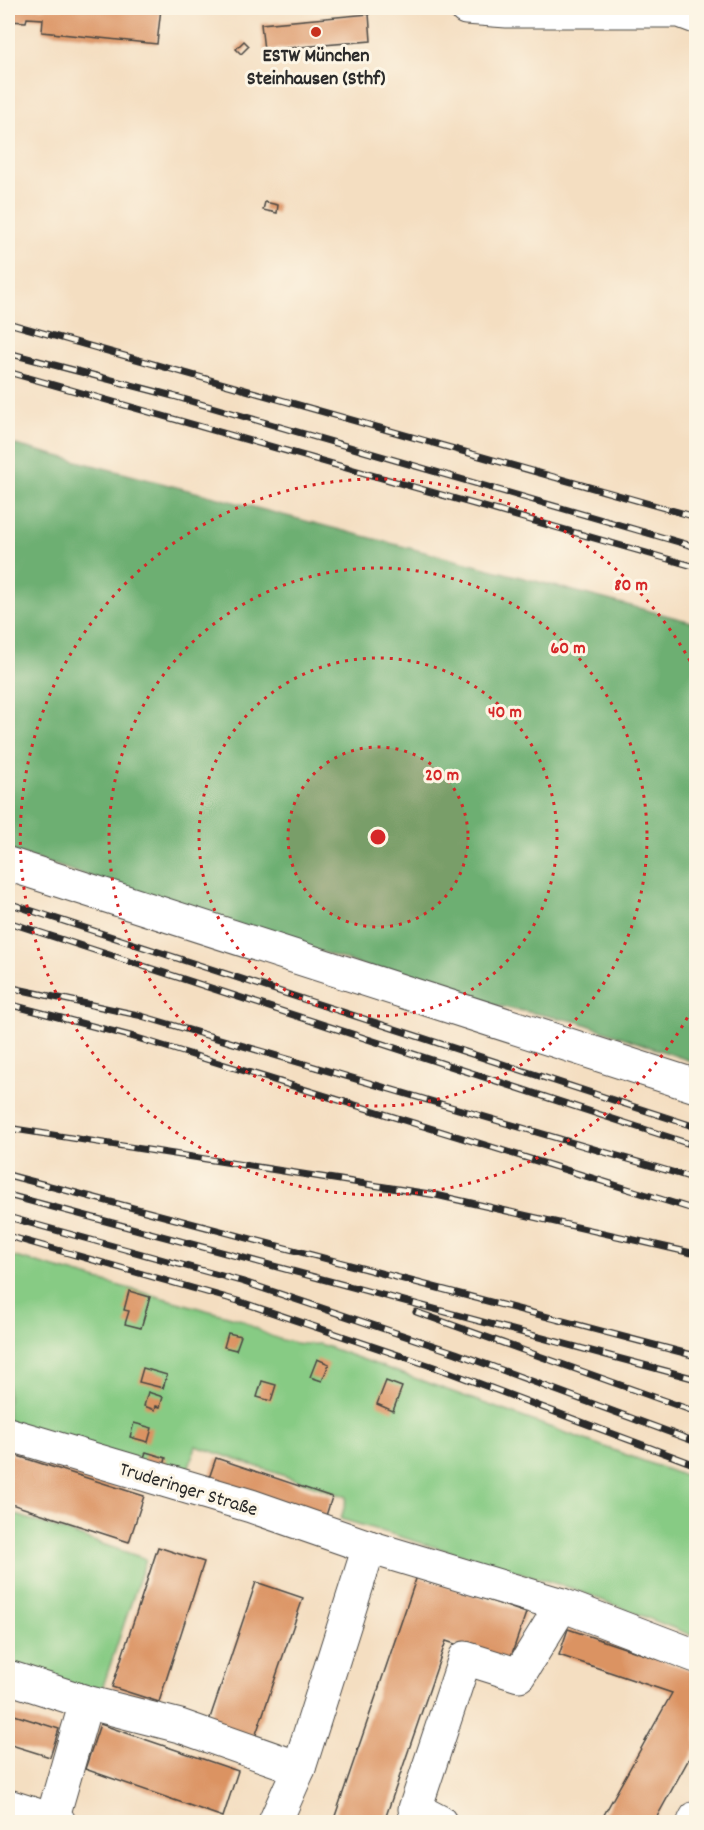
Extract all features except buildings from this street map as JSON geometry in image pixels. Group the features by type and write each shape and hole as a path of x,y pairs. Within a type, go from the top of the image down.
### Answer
{"street":[{"path":"466,8 507,11 680,10 696,17"},
{"path":"8,864 696,1086"},
{"name":"Truderinger Straße","path":"8,1434 251,1506 369,1547 562,1605 696,1656"},
{"path":"275,1822 299,1768 369,1547"},
{"path":"440,1822 415,1809 465,1658 519,1676 562,1605"},
{"path":"8,1677 86,1702 180,1726 299,1768"},
{"path":"8,1806 55,1821 86,1702"},
{"path":"694,1822 696,1818"}],"green space":[{"path":"8,443 696,623 696,1063 579,1022 472,1001 8,850"},
{"path":"8,1255 242,1320 261,1331 289,1342 320,1344 696,1480 696,1637 571,1588 341,1519 347,1497 196,1446 185,1478 8,1423"},
{"path":"8,1512 146,1559 100,1695 8,1664"}],"railway":[{"path":"8,323 696,517"},
{"path":"8,353 173,396 696,547"},
{"path":"8,372 696,567"},
{"path":"8,903 696,1127"},
{"path":"8,922 696,1146"},
{"path":"8,987 138,1015 696,1179"},
{"path":"8,1004 134,1037 696,1210"},
{"path":"8,1128 436,1195 696,1254"},
{"path":"8,1175 696,1356"},
{"path":"8,1195 696,1379"},
{"path":"8,1217 244,1282 456,1353 696,1442"},
{"path":"8,1236 238,1301 446,1371 696,1465"},
{"path":"416,1312 696,1412"}],"place":[{"name":"ESTW München Steinhausen (Sthf)","path":"316,32"}]}
